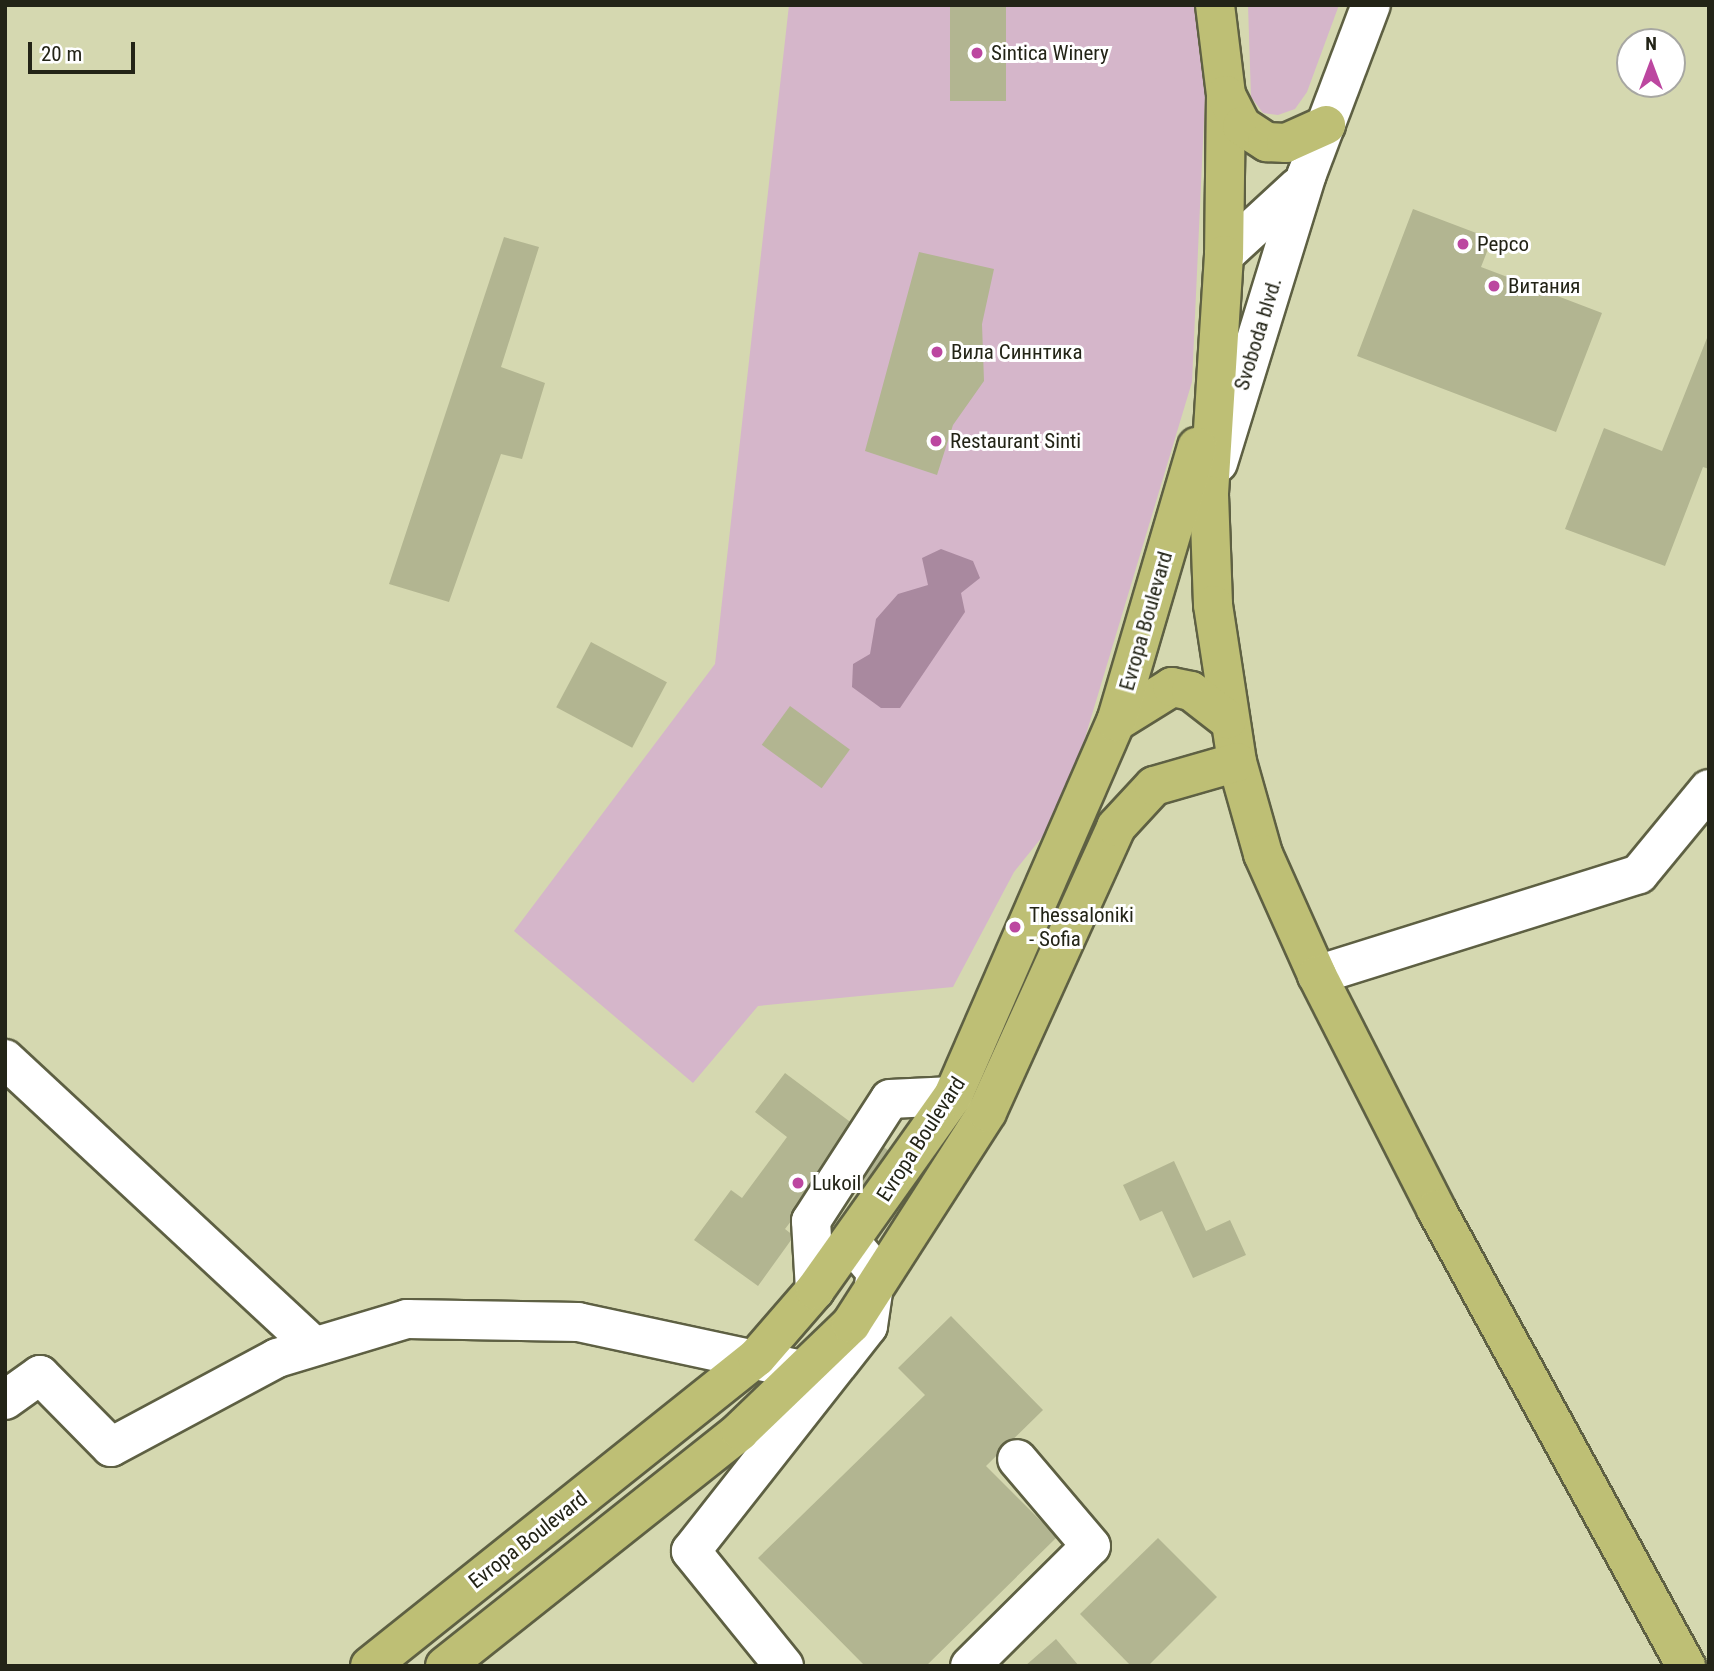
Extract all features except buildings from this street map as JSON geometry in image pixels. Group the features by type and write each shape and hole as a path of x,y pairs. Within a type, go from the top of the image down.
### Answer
{"main road":[{"path":"1215,5 1226,95 1224,255 1209,495 1227,719 1263,854 1317,975 1436,1209 1686,1666"},
{"path":"1226,95 1241,125 1267,142 1286,143 1326,125"},
{"name":"Evropa Boulevard","path":"370,1666 757,1357 816,1290 953,1096 1115,722 1214,387"},
{"path":"1115,722 1172,687 1191,691 1227,719"},
{"name":"Evropa Boulevard","path":"445,1666 740,1431 807,1371 879,1286 987,1112 1115,827 1154,786 1237,762"}],"street":[{"name":"Svoboda blvd.","path":"1209,495 1307,174 1371,5"},
{"name":"Svoboda blvd.","path":"1224,255 1273,216 1307,174"},
{"path":"1317,975 1639,874 1709,789"},
{"path":"5,1059 311,1343"},
{"path":"816,1290 811,1222 890,1099 953,1096"},
{"path":"784,1666 691,1551 867,1326 879,1286 876,1272 852,1242"},
{"path":"5,1400 40,1375 111,1447 311,1343 407,1319 578,1322 757,1357 807,1371"},
{"path":"970,1666 1091,1546 1017,1459"}],"shaded area":[{"path":"5,5 1709,5 1709,1666 5,1666"},
{"path":"789,5 1194,5 1205,97 1192,382 1063,811 1014,872 953,987 758,1006 693,1083 514,931 715,664"},
{"path":"1248,5 1339,5 1307,92 1295,109 1278,115 1263,113 1251,97"},
{"path":"941,549 973,561 980,578 961,593 965,612 900,708 881,708 852,687 853,664 870,654 876,619 898,594 928,585 922,558"}],"place":[{"name":"Sintica Winery","path":"977,53"},
{"name":"Pepco","path":"1463,244"},
{"name":"Витания","path":"1494,286"},
{"name":"Вила Синнтика","path":"937,352"},
{"name":"Restaurant Sinti","path":"936,441"},
{"name":"Thessaloniki - Sofia","path":"1015,927"},
{"name":"Lukoil","path":"798,1183"}]}
